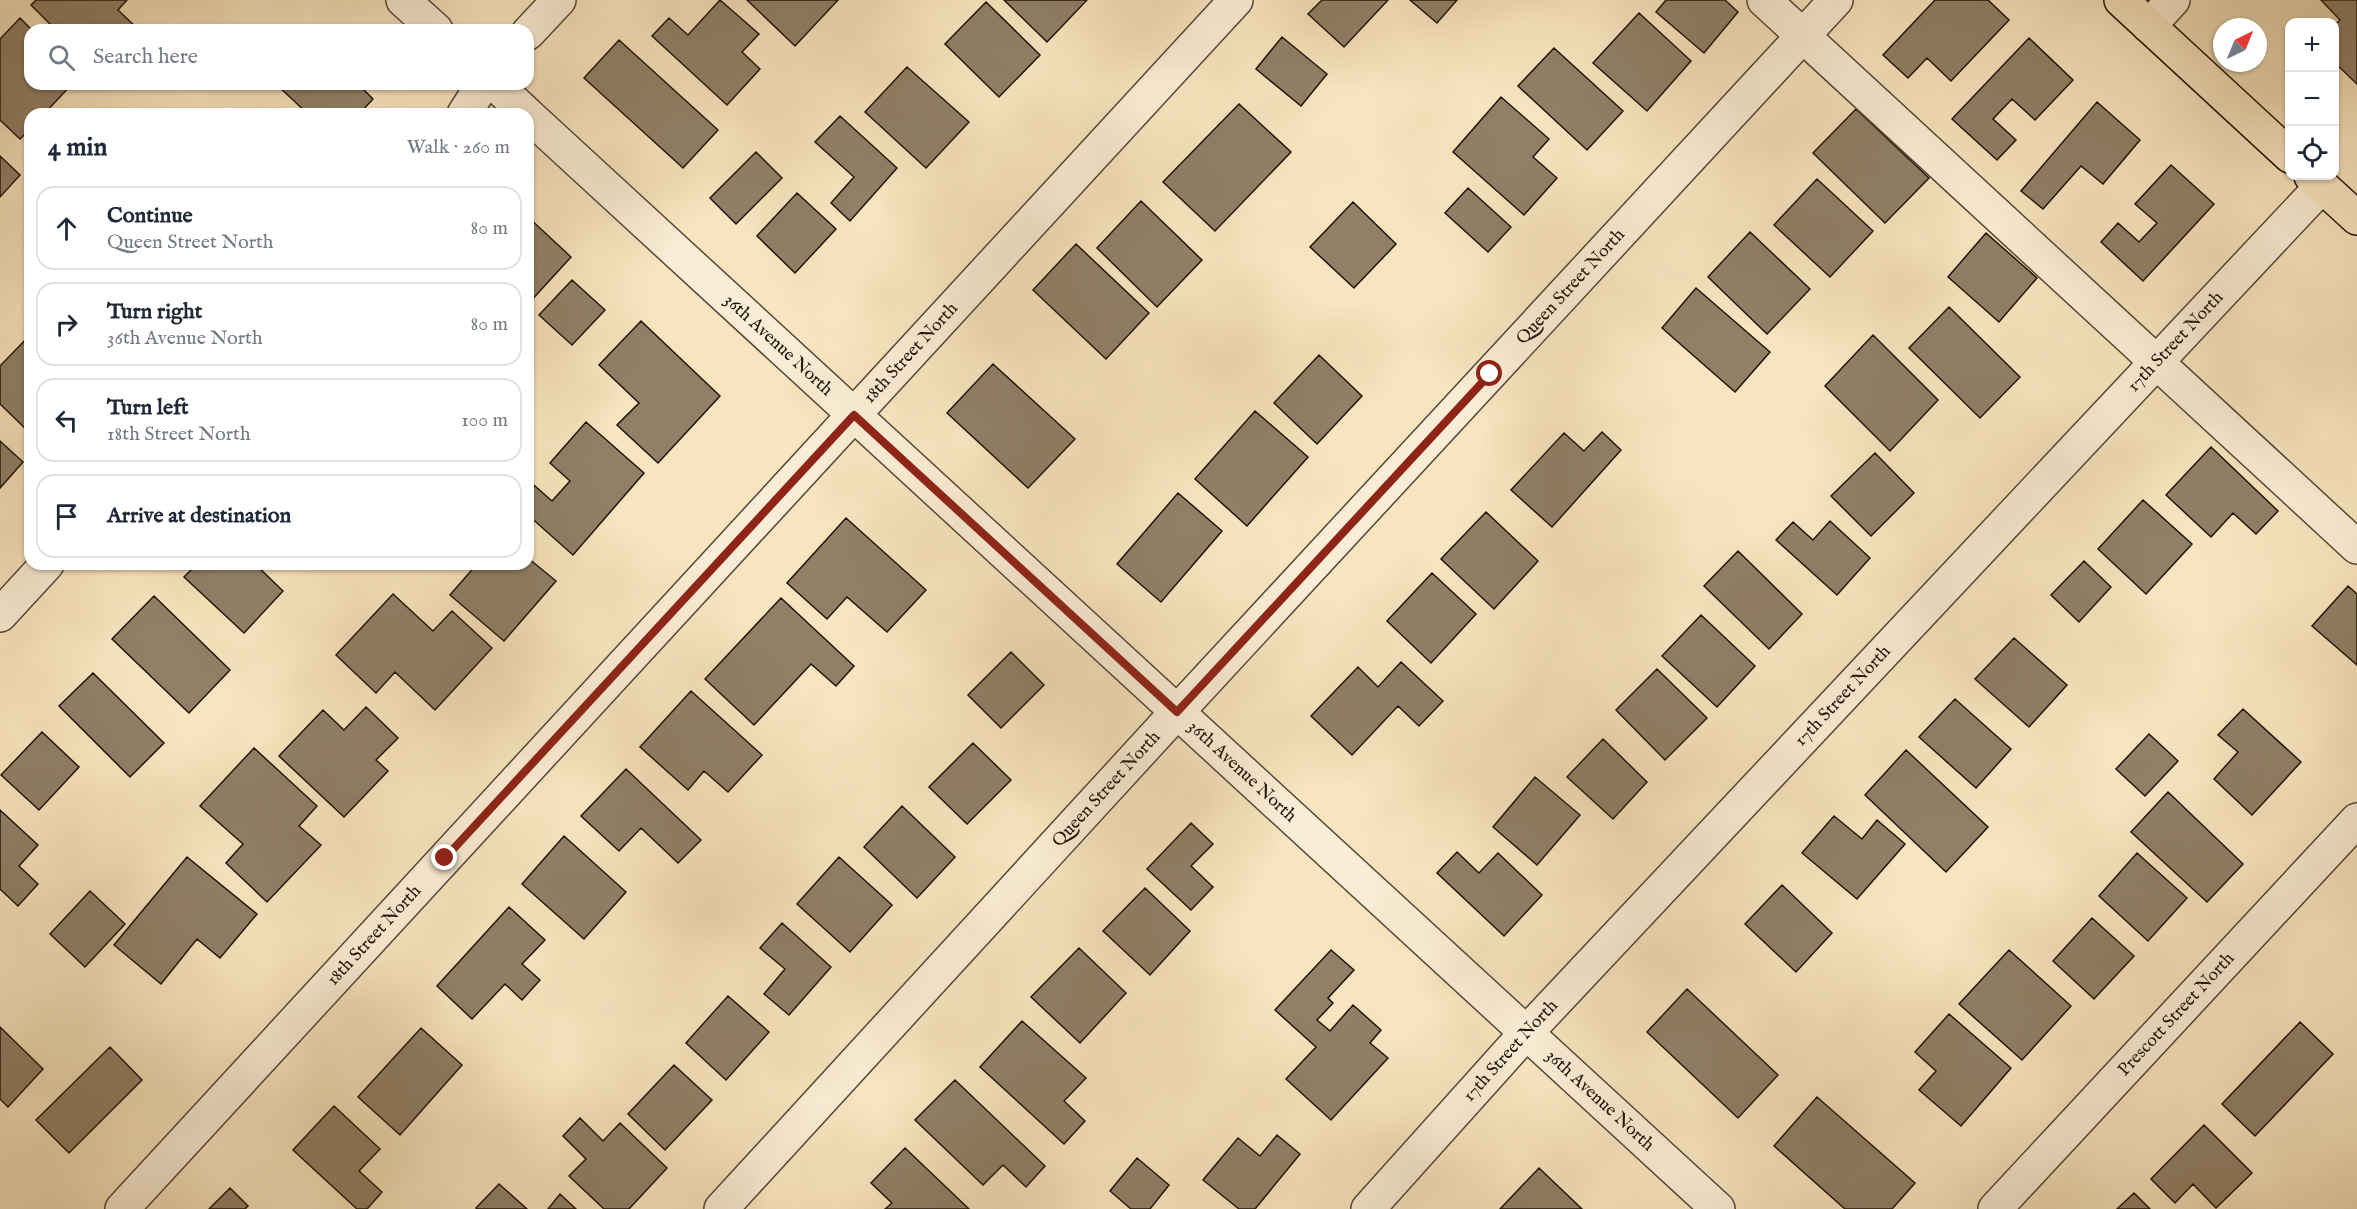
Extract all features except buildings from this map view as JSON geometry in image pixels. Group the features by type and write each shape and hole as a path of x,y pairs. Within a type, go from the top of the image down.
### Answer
{"main road":[{"path":"2121,0 2285,152"},
{"path":"2316,181 2357,218"}],"street":[{"path":"403,0 429,24"},
{"path":"534,27 559,0"},
{"name":"18th Street North","path":"122,1209 1236,0"},
{"path":"1764,0 2157,360 2357,547"},
{"name":"Queen Street North","path":"721,1209 1836,0"},
{"path":"2149,26 2173,0"},
{"path":"468,108 479,90"},
{"name":"36th Avenue North","path":"502,90 521,108"},
{"name":"36th Avenue North","path":"534,120 1718,1209"},
{"name":"17th Street North","path":"1368,1209 1526,1033 2157,360 2316,181"},
{"path":"0,615 41,570"},
{"name":"Prescott Street North","path":"1995,1209 2357,820"}],"route":[{"path":"445,858 854,415 1177,712 1490,374"}]}
